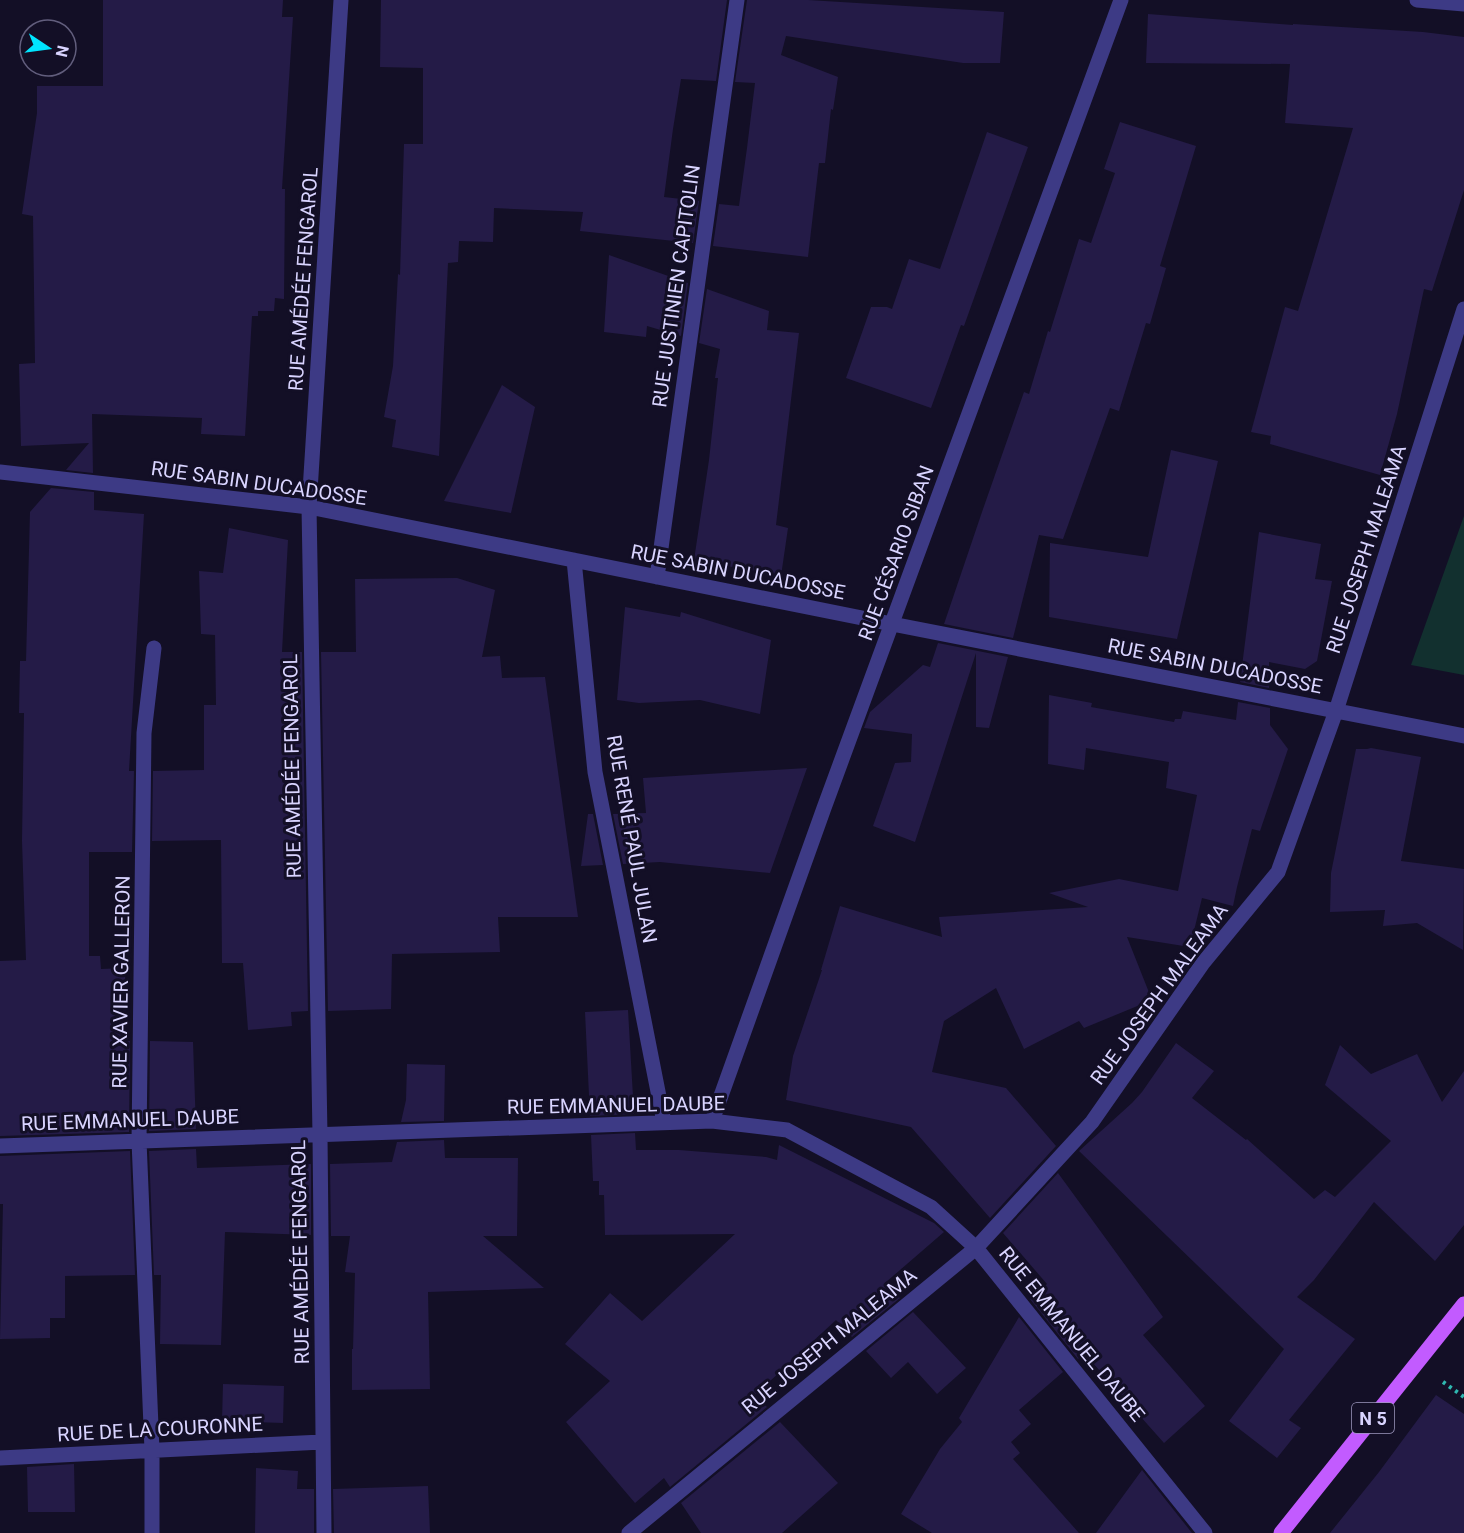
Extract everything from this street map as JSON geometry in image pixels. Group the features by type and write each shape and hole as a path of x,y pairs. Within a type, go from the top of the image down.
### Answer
{"main road":[{"name":"N 5","path":"1281,1533 1464,1304"}],"street":[{"name":"RUE AMÉDÉE FENGAROL","path":"324,1533 320,1135 309,507 341,0"},
{"name":"RUE JUSTINIEN CAPITOLIN","path":"657,577 737,0"},
{"name":"RUE CÉSARIO SIBAN","path":"711,1121 1121,0"},
{"path":"1417,0 1464,4"},
{"name":"RUE JOSEPH MALEAMA","path":"629,1533 976,1248 1092,1122 1203,963 1278,872 1336,711 1464,309"},
{"name":"RUE SABIN DUCADOSSE","path":"0,472 309,507 1464,736"},
{"name":"RUE RENÉ PAUL JULAN","path":"574,560 595,772 664,1122"},
{"name":"RUE XAVIER GALLERON","path":"152,1533 152,1450 139,1141 144,733 154,648"},
{"name":"RUE EMMANUEL DAUBE","path":"0,1146 711,1121 787,1130 931,1207 976,1248 1204,1533"},
{"name":"RUE DE LA COURONNE","path":"0,1458 322,1442"}],"green space":[{"path":"1464,516 1464,675 1411,665"}],"building":[{"path":"103,0 283,0 282,17 293,17 282,189 285,189 284,299 275,298 274,311 258,311 258,316 252,316 245,436 201,434 202,418 92,414 93,473 66,470 89,443 21,446 19,364 35,363 33,216 22,214 37,113 37,86 103,86"},
{"path":"381,0 727,0 716,81 681,79 673,129 664,197 699,201 693,243 580,231 583,212 494,208 493,242 459,241 458,262 448,263 439,456 392,447 396,420 384,417 393,366 398,274 400,275 404,144 423,144 423,68 380,67"},
{"path":"747,0 808,0 1004,12 1000,63 963,63 786,36 781,55 838,77 833,110 831,109 825,163 819,163 808,257 713,246 719,204 739,206 755,83 735,82"},
{"path":"1148,14 1423,32 1464,37 1464,190 1432,291 1424,289 1397,414 1380,475 1270,444 1271,436 1251,432 1285,307 1298,311 1353,128 1285,123 1290,64 1146,63"},
{"path":"1120,122 1196,146 1160,266 1166,268 1150,324 1146,323 1119,411 1110,408 1063,539 1039,535 1013,638 944,624 1024,392 1029,394 1079,239 1091,243 1115,173 1104,169"},
{"path":"987,132 1028,147 964,326 961,325 931,408 846,378 871,307 892,309 909,259 940,269"},
{"path":"609,255 688,283 681,336 647,326 646,337 604,332"},
{"path":"707,289 769,311 767,330 799,333 776,525 788,528 781,576 694,560 709,460 718,378 715,378 720,349 699,343"},
{"path":"502,385 535,407 511,513 444,501"},
{"path":"1171,450 1218,461 1177,639 1049,617 1050,543 1148,557"},
{"path":"51,488 94,492 94,510 144,514 129,771 134,771 132,852 89,852 89,956 100,956 101,969 125,968 126,1041 130,1041 129,1132 0,1136 0,961 26,960 22,841 24,713 19,713 20,661 26,661 30,512"},
{"path":"229,528 288,540 282,652 302,652 308,1011 291,1012 292,1026 248,1030 243,963 222,963 221,840 152,841 153,771 204,770 204,705 216,705 215,635 201,634 199,571 223,573"},
{"path":"1259,532 1321,544 1315,579 1332,581 1317,661 1305,669 1269,662 1269,688 1240,682"},
{"path":"457,578 495,590 482,657 500,656 502,678 545,677 578,917 498,917 500,952 392,954 391,1009 328,1011 321,652 356,652 355,579"},
{"path":"625,607 680,617 681,612 771,640 760,714 700,700 639,703 617,700"},
{"path":"938,643 1008,657 989,728 976,727 976,653 915,842 873,826 895,763 911,762 912,734 864,728 870,712 923,665 930,667"},
{"path":"1049,695 1092,703 1091,707 1174,722 1175,719 1181,719 1183,711 1236,720 1238,702 1270,708 1270,725 1288,749 1260,831 1252,829 1233,906 1202,898 1190,947 1127,937 1152,1000 1084,1028 1079,1021 1024,1049 996,988 944,1021 932,1072 1006,1088 1056,1146 990,1218 911,1127 786,1100 793,1056 822,970 840,906 942,937 939,917 1088,907 1049,893 1119,879 1178,891 1197,795 1166,788 1169,762 1086,748 1084,770 1048,764"},
{"path":"1371,748 1421,757 1401,861 1464,869 1463,950 1417,923 1383,926 1385,910 1330,912 1331,873 1356,749"},
{"path":"807,768 770,873 660,862 623,864 613,814 646,813 643,778"},
{"path":"588,814 593,814 603,865 581,866"},
{"path":"628,1010 634,1114 590,1116 585,1012"},
{"path":"150,1041 193,1042 196,1129 149,1131"},
{"path":"1176,1043 1214,1071 1192,1098 1247,1139 1314,1199 1325,1190 1335,1197 1391,1141 1325,1085 1340,1045 1371,1074 1417,1054 1442,1102 1464,1071 1464,1225 1435,1261 1374,1202 1314,1280 1297,1297 1355,1339 1289,1420 1301,1428 1277,1458 1229,1421 1284,1349 1079,1151 1142,1092"},
{"path":"407,1064 445,1065 444,1121 401,1122 406,1100"},
{"path":"635,1133 636,1150 679,1150 766,1157 777,1160 779,1145 934,1223 944,1232 885,1283 900,1298 852,1337 836,1320 755,1395 767,1407 670,1487 664,1478 635,1503 566,1422 610,1381 565,1344 610,1293 642,1321 735,1234 605,1235 604,1195 599,1195 599,1181 593,1181 591,1135"},
{"path":"444,1140 445,1158 518,1158 517,1236 483,1236 544,1288 428,1292 430,1389 352,1390 355,1273 345,1272 350,1236 331,1236 330,1164 392,1162 397,1142"},
{"path":"196,1149 197,1168 311,1164 311,1235 225,1232 221,1345 160,1344 161,1275 154,1275 149,1151"},
{"path":"130,1151 135,1275 65,1276 65,1318 50,1318 50,1338 0,1339 3,1204 0,1204 0,1156"},
{"path":"1058,1173 1163,1317 1143,1335 1205,1406 1164,1443 1084,1353 1078,1359 1030,1299 1047,1284 1003,1233"},
{"path":"913,1312 966,1368 937,1394 908,1362 891,1378 866,1351"},
{"path":"1019,1317 1063,1372 1019,1410 1031,1424 1011,1442 1020,1453 1013,1459 1079,1533 932,1533 901,1514 940,1449 962,1422 959,1418"},
{"path":"223,1384 284,1386 283,1423 222,1421"},
{"path":"1436,1395 1464,1414 1464,1533 1330,1533 1379,1472"},
{"path":"780,1422 838,1483 782,1533 701,1533 681,1503"},
{"path":"74,1464 75,1512 28,1512 27,1467"},
{"path":"256,1468 298,1471 297,1489 314,1489 314,1533 255,1533"},
{"path":"1142,1470 1192,1533 1096,1533"},
{"path":"428,1486 430,1533 334,1533 333,1489"}]}
